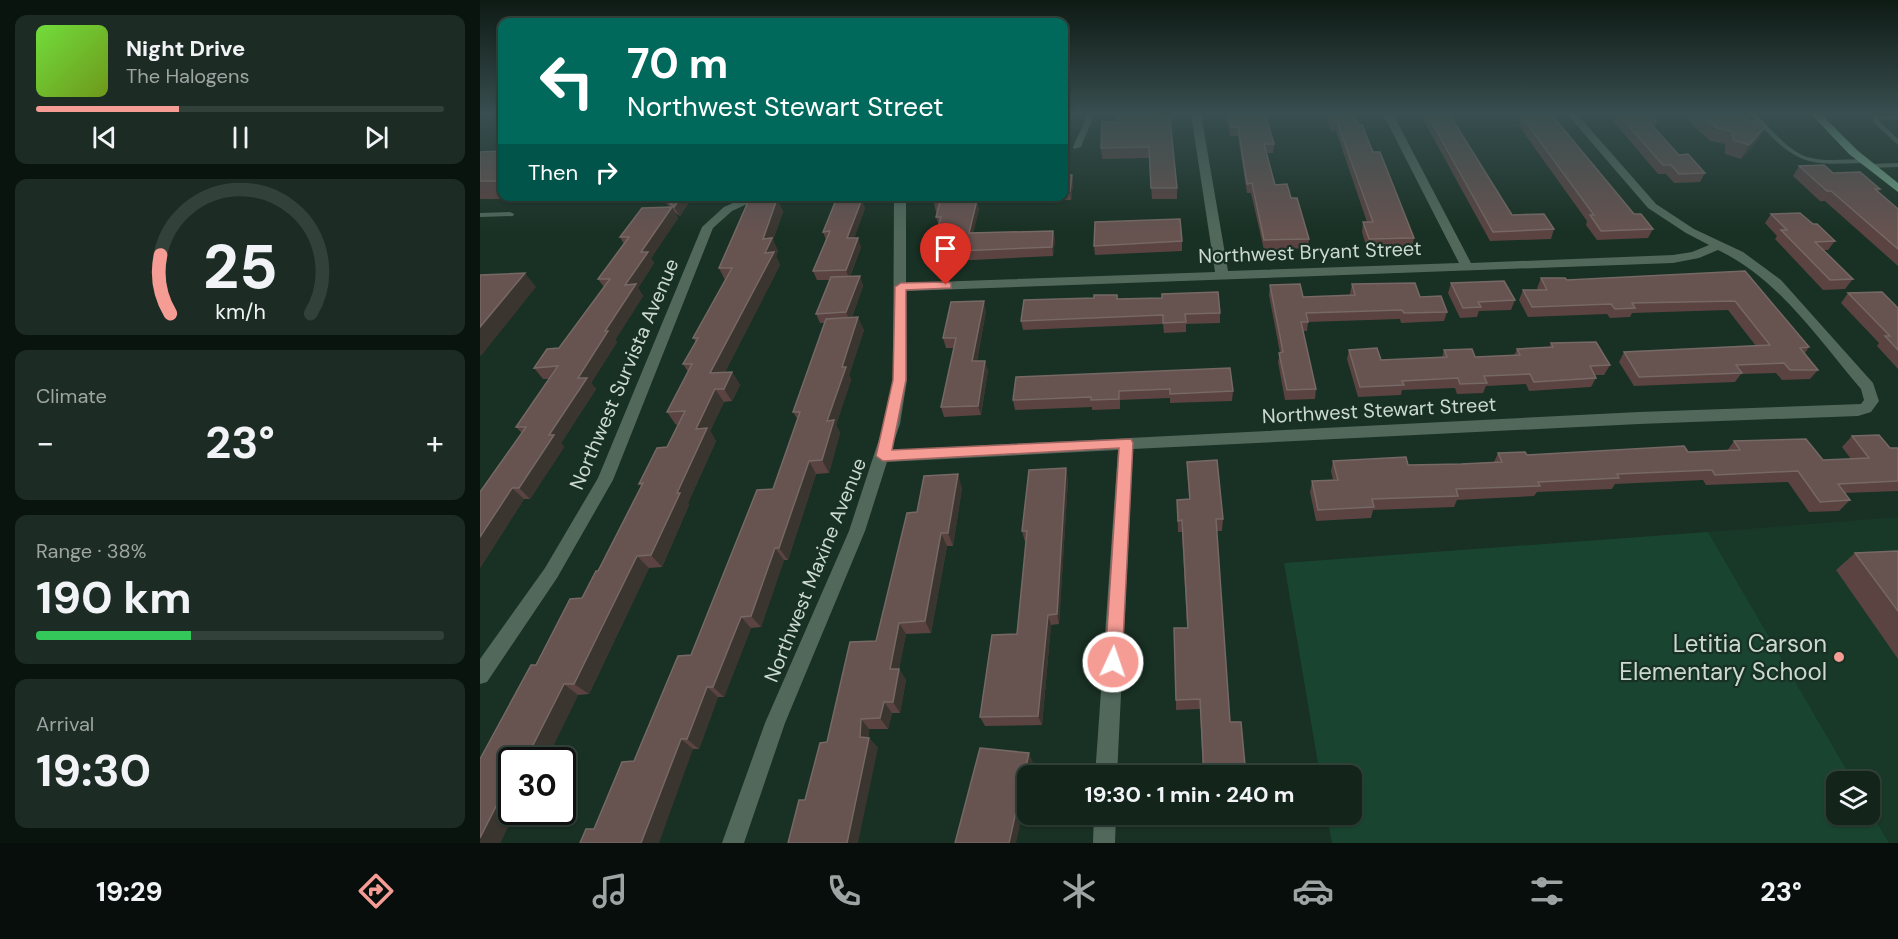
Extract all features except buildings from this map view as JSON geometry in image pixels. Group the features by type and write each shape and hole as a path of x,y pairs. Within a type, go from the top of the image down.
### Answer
{"main road":[{"path":"1856,153 1898,189"}],"street":[{"path":"1202,153 1222,275"},
{"path":"1409,153 1467,266"},
{"path":"1606,153 1652,206 1690,231 1719,244"},
{"name":"Northwest Survista Avenue","path":"480,675 551,573 605,480 708,227 728,209 747,201"},
{"name":"Northwest Maxine Avenue","path":"733,843 775,723 857,531 883,456 900,380 900,201"},
{"name":"Northwest Bryant Street","path":"901,287 1673,259 1695,255 1719,244"},
{"name":"Northwest Stewart Street","path":"883,456 1639,418 1858,411 1866,408 1872,401 1868,387 1778,283 1755,265 1719,244"},
{"path":"1107,765 1126,443"},
{"path":"1104,843 1105,825"}],"lane":[{"path":"1792,153 1803,159 1817,162 1898,165"},
{"path":"480,215 510,214"}],"shaded area":[{"name":"Letitia Carson Elementary School","path":"1898,517 1898,843 1889,843 1878,825 1880,771 1847,771 1708,532"},
{"path":"1708,532 1847,771 1826,771 1826,825 1878,825 1889,843 1332,843 1329,825 1362,825 1362,765 1318,765 1284,563"}],"place":[{"name":"Letitia Carson Elementary School","path":"1839,657"}],"route":[{"path":"946,285 901,287 900,380 883,456 1126,443 1125,497 1113,662"}]}
